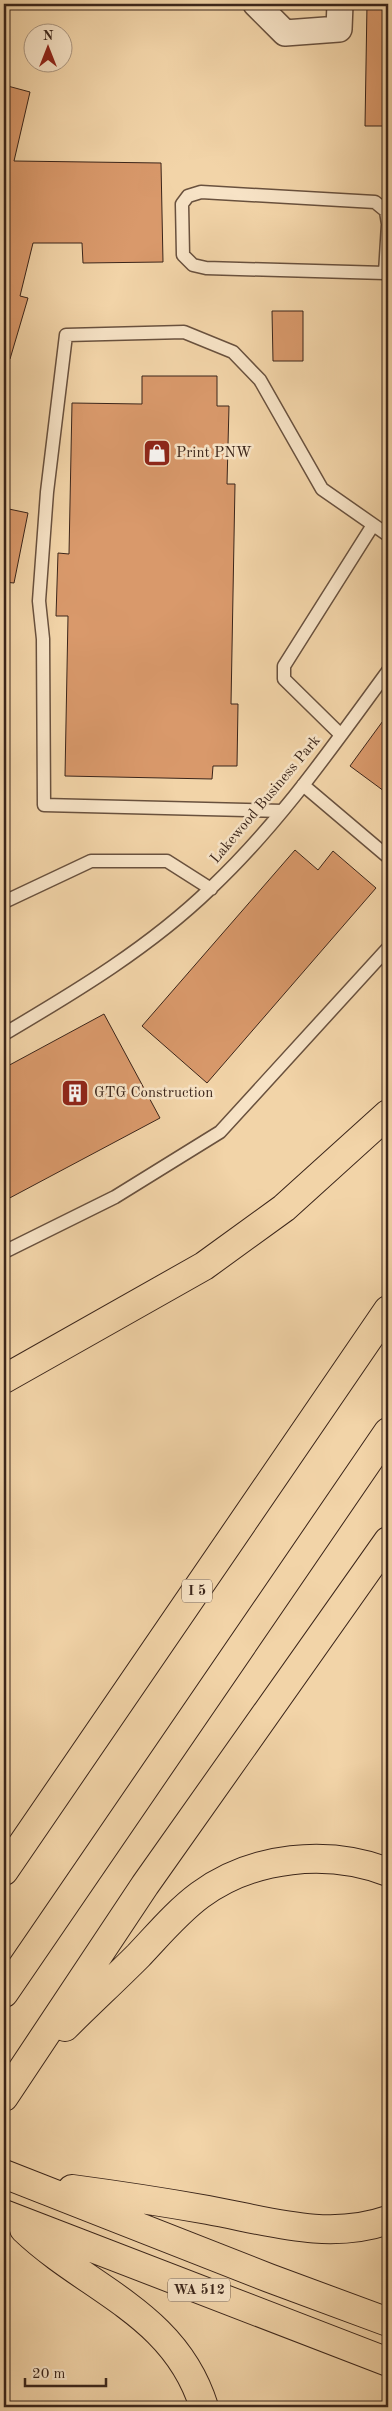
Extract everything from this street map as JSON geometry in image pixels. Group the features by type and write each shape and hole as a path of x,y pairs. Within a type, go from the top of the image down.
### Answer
{"highway":[{"path":"4,1379 204,1266 284,1208 388,1114"},
{"name":"I 5","path":"4,1871 388,1310"},
{"path":"4,1993 388,1432"},
{"path":"4,2097 145,1885 388,1541"},
{"path":"28,2063 184,1907 212,1886 257,1867 295,1860 342,1860 375,1867 388,1872"},
{"name":"WA 512","path":"4,2174 269,2278 388,2322"},
{"path":"29,2184 140,2199 312,2229 349,2229 388,2220"},
{"path":"7,2215 60,2259 145,2318 183,2362 204,2407"},
{"name":"WA 512","path":"7,2215 388,2362"}],"street":[{"path":"256,4 285,33 339,29 340,4"}],"lane":[{"path":"201,192 375,202 386,211 388,224 387,273 206,268 193,265 184,255 182,204 188,196 201,192"},
{"path":"282,811 44,805 43,639 39,600 47,492 66,335 184,332 233,352 260,380 322,489 388,535"},
{"path":"341,735 284,679 284,666 374,525"},
{"name":"Lakewood Business Park","path":"4,1034 74,992 119,962 181,916 211,889 235,865 304,785 388,671"},
{"path":"304,785 388,857"},
{"path":"4,902 91,861 167,862 211,889"},
{"path":"4,1252 115,1197 220,1132 388,948"}],"building":[{"path":"367,4 388,4 388,126 365,126"},
{"path":"4,85 30,92 14,161 161,163 163,262 83,263 82,243 33,243 20,296 28,298 10,359 4,358"},
{"path":"272,311 303,311 303,361 273,361"},
{"path":"142,376 217,376 217,406 229,406 227,484 235,484 231,704 238,704 237,766 213,766 212,779 65,776 68,616 56,616 58,553 69,554 72,403 142,404"},
{"path":"4,508 28,513 14,583 4,582"},
{"path":"388,714 388,794 350,766"},
{"path":"295,850 318,870 333,851 376,888 207,1083 142,1026"},
{"name":"GTG Construction","path":"104,1014 160,1118 4,1201 4,1068"}],"place":[{"name":"Print PNW","path":"157,453"},
{"name":"GTG Construction","path":"75,1093"}]}
